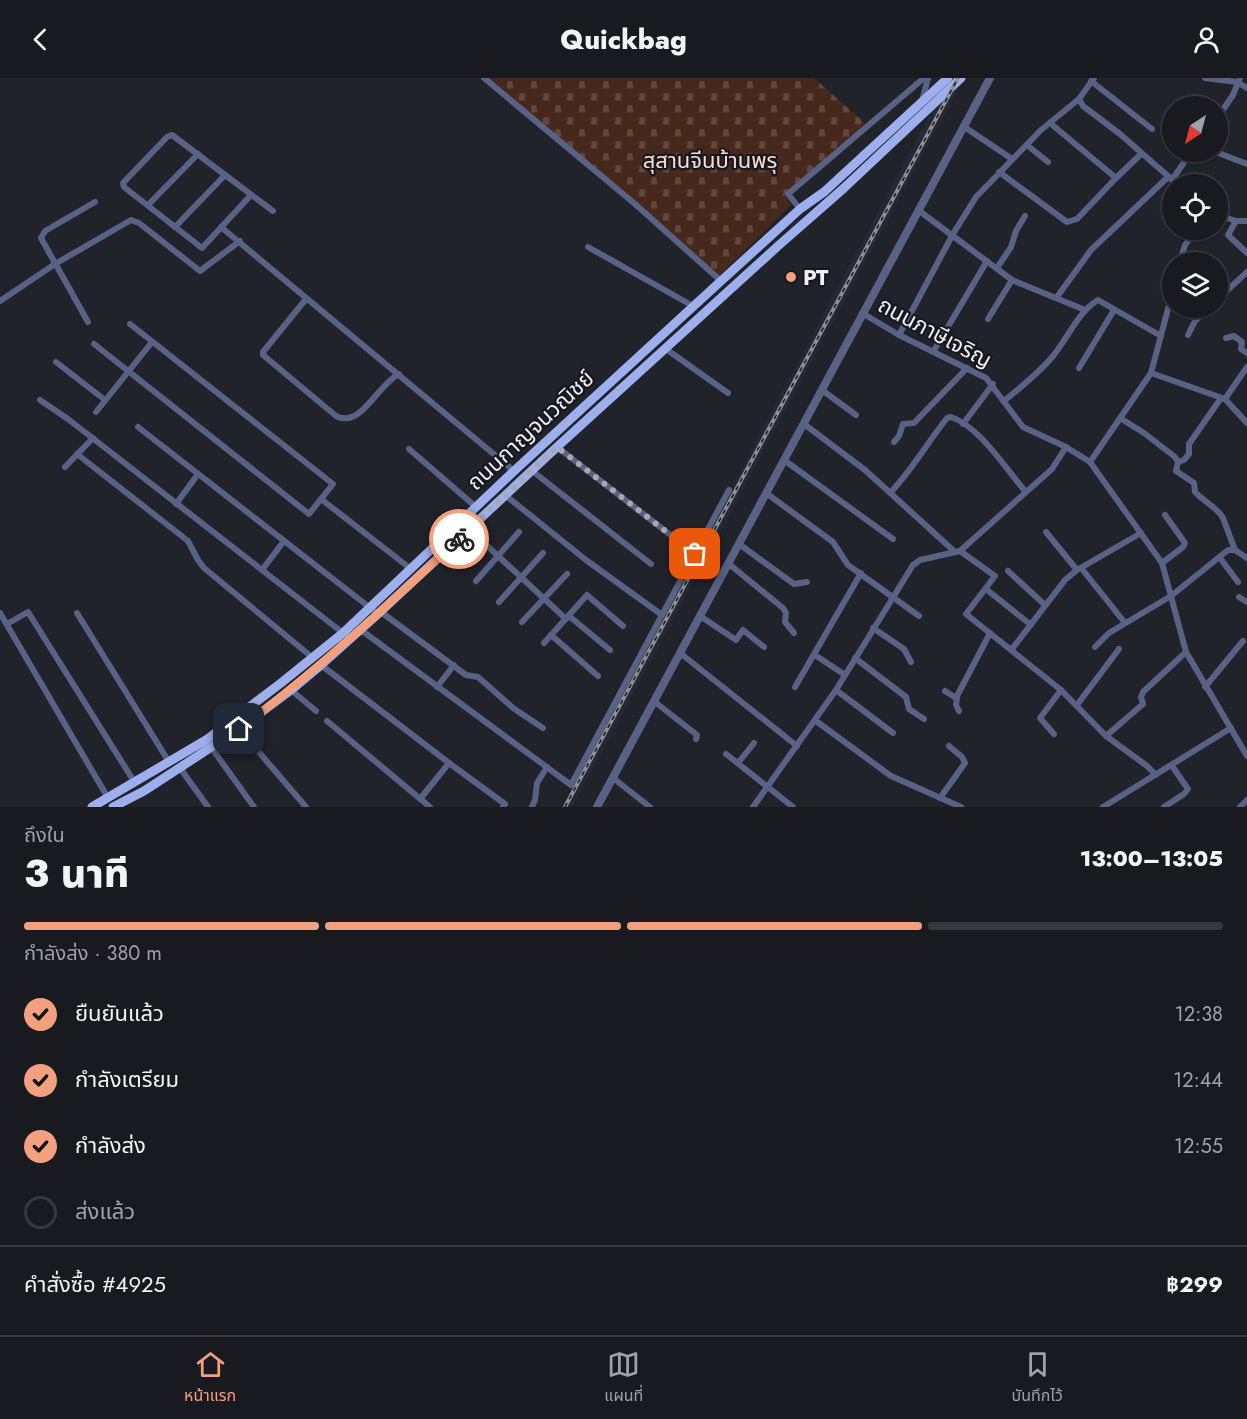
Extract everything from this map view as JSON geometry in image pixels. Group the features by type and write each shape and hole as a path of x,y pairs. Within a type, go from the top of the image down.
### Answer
{"highway":[{"name":"ถนนกาญจนวณิชย์","path":"111,803 135,783 230,723 343,633 693,306 800,209 824,192 948,78"},
{"name":"ถนนกาญจนวณิชย์","path":"92,807 111,803 180,768 239,729 321,665 557,447 844,188 961,78"},
{"path":"837,180 844,188"}],"street":[{"path":"484,78 635,204 721,281"},
{"path":"800,209 788,194 924,78"},
{"path":"922,102 928,78"},
{"path":"597,807 988,78"},
{"path":"1204,78 1238,80 1247,88"},
{"path":"899,335 953,234 976,197 1012,159 1079,99 1093,80 1152,129"},
{"path":"1228,102 1238,80"},
{"path":"1079,99 1083,106 1120,134 1165,174"},
{"path":"1050,123 1116,178"},
{"path":"963,126 1012,159"},
{"path":"252,195 202,248 123,184 130,174 171,135 198,154 225,175 252,195 273,211"},
{"path":"1027,145 1048,162"},
{"path":"148,205 198,154"},
{"path":"999,172 1067,222 1077,219 1141,154"},
{"path":"1228,157 1247,164"},
{"path":"175,227 225,175"},
{"path":"1056,297 1091,250 1162,189"},
{"path":"88,322 42,240 42,234 95,202"},
{"path":"918,210 1012,279 1085,310"},
{"path":"997,268 1011,247 1016,231 1025,216"},
{"path":"1228,218 1247,221"},
{"path":"0,301 55,264 131,220 139,223 200,271 240,241"},
{"path":"1236,221 1228,236 1247,253"},
{"path":"221,227 514,471"},
{"path":"588,247 693,306"},
{"path":"933,352 987,261"},
{"path":"1228,290 1247,272"},
{"path":"988,319 1012,279"},
{"path":"306,298 263,352 263,355 336,416 344,419 354,417 390,380 399,374"},
{"path":"1004,401 1053,356 1085,310 1098,300 1161,336"},
{"path":"1079,368 1114,310"},
{"name":"ถนนภาษีเจริญ","path":"862,314 986,378 993,384 1023,427 1066,447 1090,462 1162,563 1186,652 1247,756"},
{"path":"1090,462 1151,373 1166,318"},
{"path":"1188,335 1198,318"},
{"path":"94,344 309,514 333,484 130,324"},
{"path":"1226,338 1231,336 1242,342 1241,349 1247,353"},
{"path":"96,412 152,342"},
{"path":"666,349 728,393"},
{"path":"56,362 105,400"},
{"path":"1178,462 1184,460 1189,454 1190,444 1247,367"},
{"path":"894,442 899,436 902,425 914,423 967,368"},
{"path":"1151,373 1223,399 1247,423"},
{"path":"963,424 993,384"},
{"path":"822,390 856,415"},
{"path":"40,400 93,438 343,633"},
{"path":"891,492 906,477 912,465 947,418 953,417 984,442 1025,491"},
{"path":"1120,418 1175,457 1178,462 1176,471 1194,483 1198,495 1222,517 1224,527 1232,537 1235,550"},
{"path":"804,424 865,470 957,551 995,576 966,614 1061,690 1106,736 1148,766 1156,775"},
{"path":"138,427 370,608 466,675 478,677 513,708 543,728"},
{"path":"65,467 93,438"},
{"path":"557,447 695,554"},
{"path":"753,807 816,721 892,596 915,563 957,551 1052,469 1066,447"},
{"path":"409,449 476,507"},
{"path":"78,454 188,541 202,566 313,658"},
{"path":"784,460 893,539"},
{"path":"531,471 651,564"},
{"path":"176,504 198,474"},
{"path":"361,630 571,785 729,490"},
{"path":"766,493 830,540 846,564 919,616"},
{"path":"505,495 586,560 662,615"},
{"path":"321,499 411,569"},
{"path":"1162,563 1185,543 1165,515"},
{"path":"469,529 544,598 610,650"},
{"path":"476,581 519,532"},
{"path":"1046,532 1125,623"},
{"path":"1012,649 1065,580 1141,533"},
{"path":"262,570 284,541"},
{"path":"739,544 794,584 807,582"},
{"path":"1095,647 1109,633 1171,596 1228,550 1235,550 1247,558"},
{"path":"499,602 543,553"},
{"path":"1220,558 1238,582"},
{"path":"729,564 783,608 785,622 794,633"},
{"path":"1008,572 1046,605"},
{"path":"795,687 861,573"},
{"path":"522,622 567,574"},
{"path":"986,589 1030,625"},
{"path":"544,643 587,595 624,626"},
{"path":"1239,597 1247,602"},
{"path":"7,624 28,612 135,783"},
{"path":"0,613 111,803"},
{"path":"77,613 169,762"},
{"path":"700,616 736,640 743,630 764,647"},
{"path":"873,628 904,649 911,662"},
{"path":"959,711 956,705 957,697 990,633"},
{"path":"551,635 598,676"},
{"path":"1206,687 1243,641"},
{"path":"1077,705 1119,649"},
{"path":"1106,736 1143,704 1141,697 1143,693 1186,652"},
{"path":"680,653 797,746"},
{"path":"815,655 845,675"},
{"path":"855,658 906,698 909,709 924,719"},
{"path":"321,665 506,806"},
{"path":"438,687 454,665"},
{"path":"291,690 316,711"},
{"path":"836,690 893,733"},
{"path":"1054,734 1040,718 1061,690"},
{"path":"945,691 957,697"},
{"path":"655,702 697,735 696,739"},
{"path":"327,721 430,807"},
{"path":"816,721 891,776 961,807"},
{"path":"1103,807 1231,728"},
{"path":"239,729 306,807"},
{"path":"738,763 754,743"},
{"path":"940,798 964,763 962,757 949,746"},
{"path":"211,747 254,807"},
{"path":"726,754 794,807"},
{"path":"420,799 449,764"},
{"path":"1164,807 1188,789 1172,766"},
{"path":"532,807 537,783 547,767"},
{"path":"180,768 208,807"},
{"path":"613,778 650,807"},
{"path":"1240,807 1247,800"}],"shaded area":[{"path":"949,78 964,78 572,807 562,807"}],"green space":[{"name":"สุสานจีนบ้านพรุ","path":"487,78 814,78 866,124 784,195 791,205 719,276"}],"railway":[{"path":"565,807 958,78"}],"way so far":[{"path":"459,539 557,447 695,554"}],"place":[{"name":"PT","path":"791,277"}],"route":[{"path":"239,729 321,665 459,539"}]}
